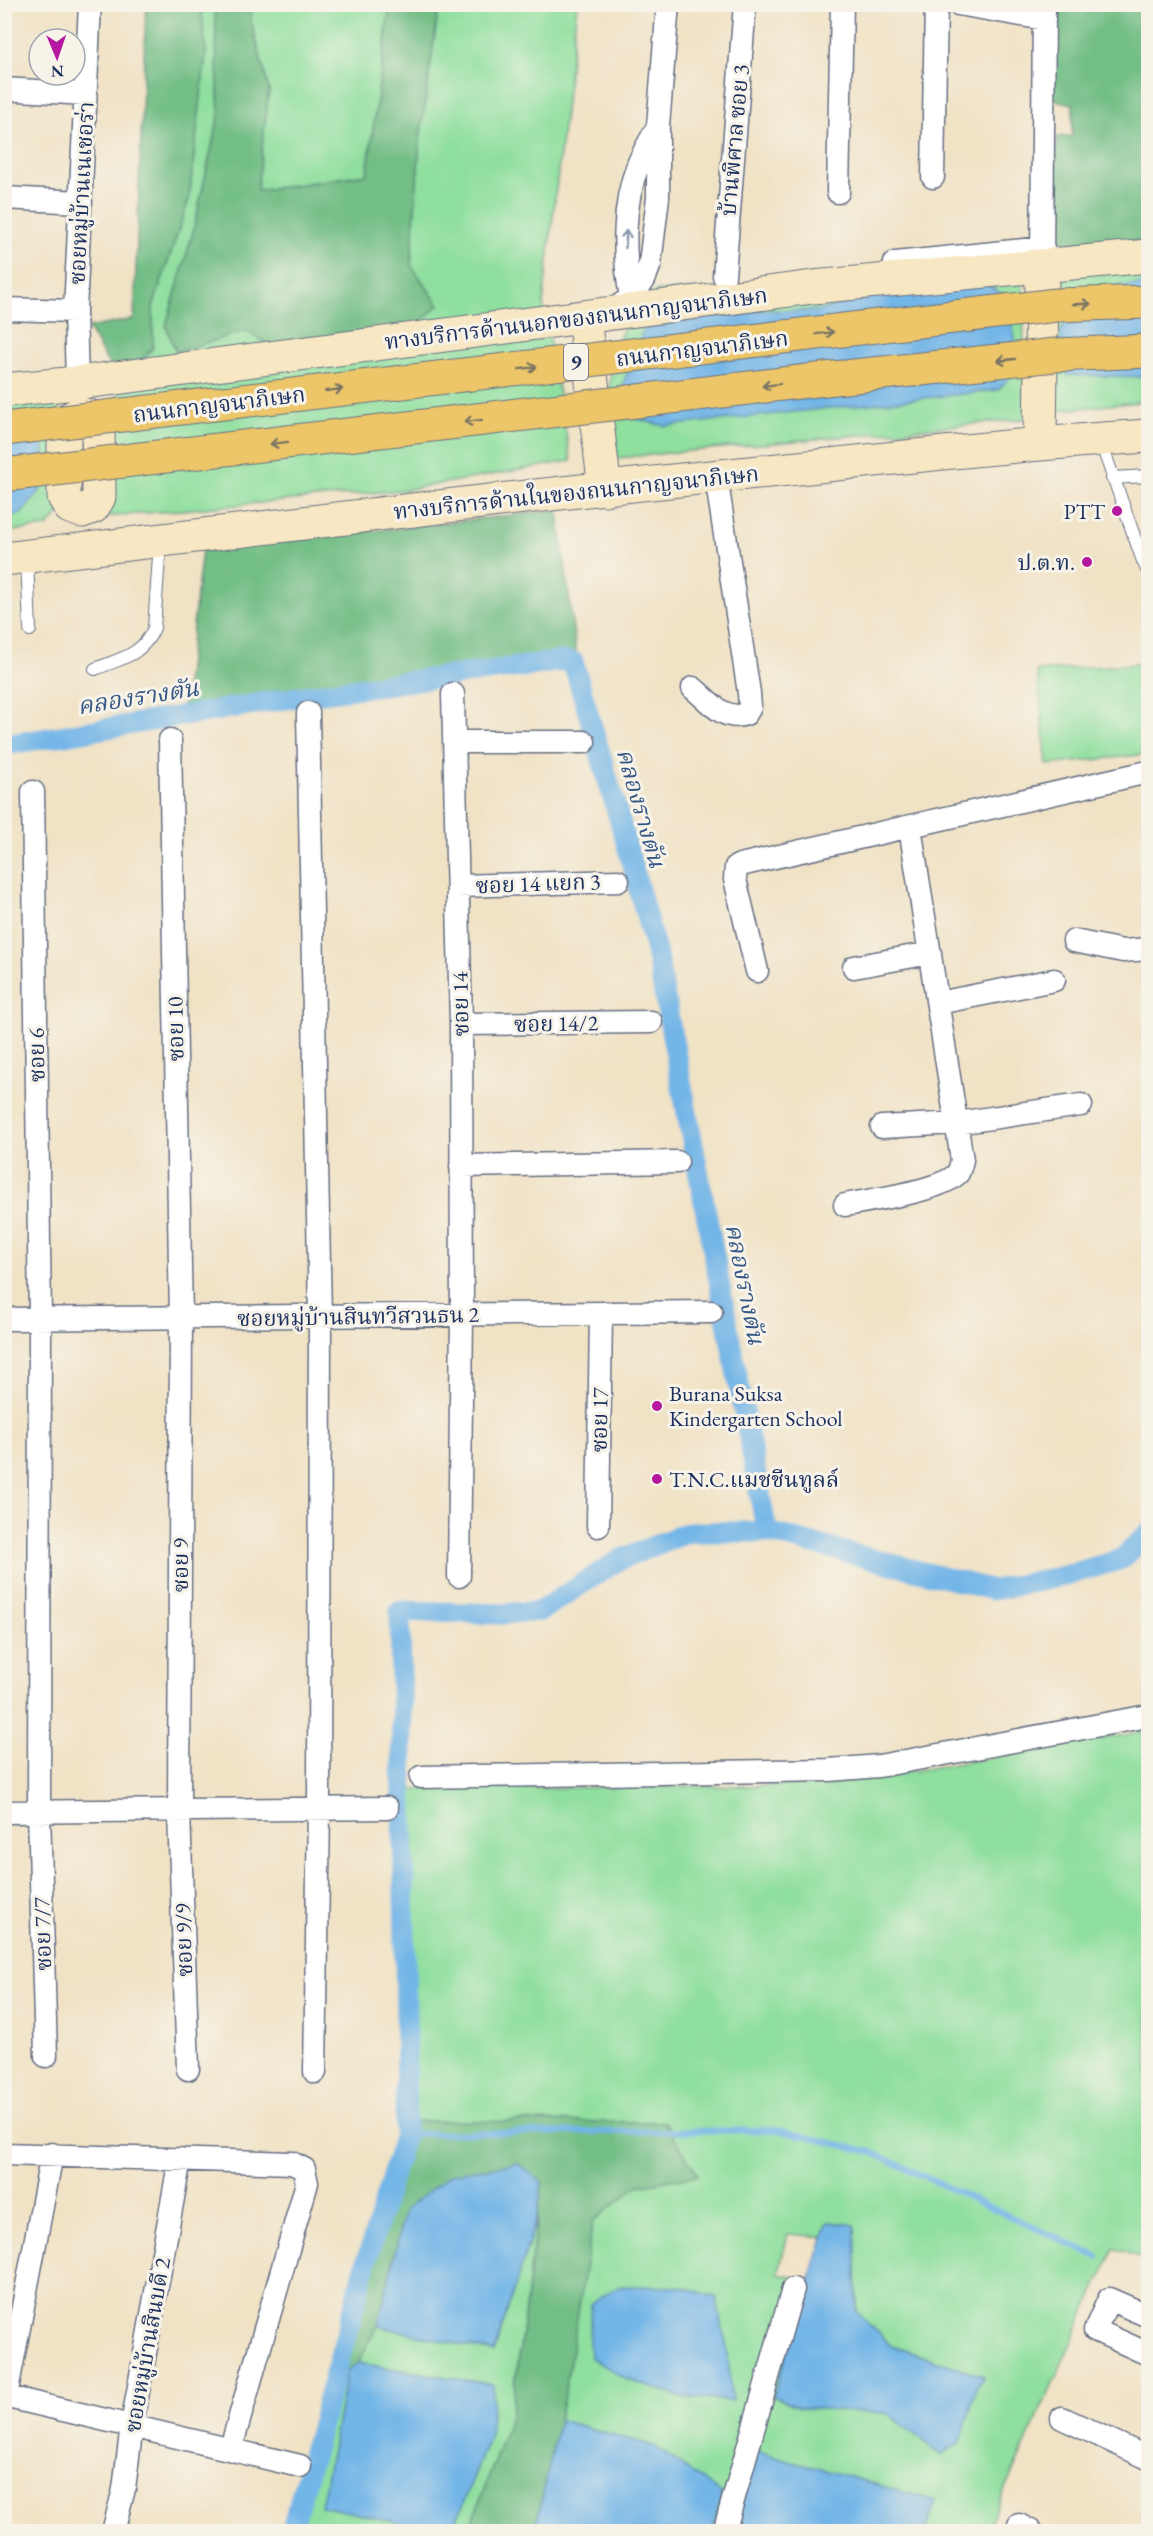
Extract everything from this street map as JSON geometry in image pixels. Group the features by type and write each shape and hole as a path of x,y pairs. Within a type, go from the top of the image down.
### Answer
{"highway":[{"name":"ถนนกาญจนาภิเษก","path":"4,429 1056,305 1149,302"},
{"name":"ถนนกาญจนาภิเษก","path":"4,475 825,379 1055,356 1149,351"}],"main road":[{"name":"ทางบริการด้านนอกของถนนกาญจนาภิเษก","path":"4,390 608,309 813,287 1042,256 1149,256"},
{"path":"1040,444 1042,256"},
{"path":"605,489 608,309"},
{"path":"77,382 76,415 69,419 63,429 64,496 70,507 78,510 79,550"},
{"name":"ทางบริการด้านในของถนนกาญจนาภิเษก","path":"16,558 450,505 716,476 1040,444 1149,436"}],"street":[{"name":"ซอยหมู่บ้านเนเชอร่า","path":"77,382 75,311 90,4"},
{"path":"608,309 625,260 628,204 638,164 658,126 668,4"},
{"name":"บ้านพิศาล ซอย 3","path":"724,276 745,4"},
{"path":"837,192 842,4"},
{"path":"933,177 936,4"},
{"path":"786,275 1042,256 1044,12 958,4"},
{"path":"4,89 85,94"},
{"path":"4,198 81,202"},
{"path":"4,309 75,311"},
{"path":"693,688 724,714 740,716 746,714 750,707 716,476"},
{"name":"ซอย 14","path":"453,694 461,1024 462,1315 459,1576"},
{"path":"308,713 320,1316 319,1809 315,2072"},
{"name":"ซอย 10","path":"170,740 181,1318"},
{"path":"454,742 584,742"},
{"path":"757,971 735,879 736,867 748,862 1149,772"},
{"name":"ซอย 6","path":"33,792 40,1318 39,1811"},
{"path":"845,1205 932,1187 951,1179 959,1171 962,1160 910,827"},
{"name":"ซอย 14 แยก 3","path":"458,886 618,881"},
{"path":"1074,941 1123,951 1149,949"},
{"path":"854,967 930,953"},
{"path":"938,1003 1054,980"},
{"name":"ซอย 14/2","path":"461,1024 651,1022"},
{"path":"882,1127 957,1123 1081,1105"},
{"path":"461,1166 677,1162"},
{"name":"ซอยหมู่บ้านสินทวีสวนธน 2","path":"4,1319 711,1312"},
{"name":"ซอย 17","path":"598,1526 601,1314"},
{"name":"ซอย 9","path":"179,1812 181,1318"},
{"path":"421,1777 829,1770 879,1766 1149,1716"},
{"path":"4,1812 179,1812 387,1808"},
{"name":"ซอย 7/7","path":"39,1811 46,2056"},
{"name":"ซอย 9/9","path":"179,1812 188,2069"},
{"path":"4,2154 292,2163 304,2169 307,2183 231,2448"},
{"path":"52,2154 5,2396 300,2466"},
{"name":"ซอยหมู่บ้านสินบดี 2","path":"113,2532 124,2488 132,2425 180,2159"},
{"path":"724,2532 793,2289"},
{"path":"1149,2316 1109,2299 1095,2330 1149,2354"},
{"path":"1062,2418 1149,2458"}],"lane":[{"path":"1099,439 1143,561 1149,571"},
{"path":"1112,478 1149,476"},
{"path":"95,669 134,652 144,646 150,637 154,628 160,541"},
{"path":"16,558 30,630"}],"green space":[{"path":"146,5 201,5 206,53 189,199 153,306 153,347 122,387 88,328 134,319"},
{"path":"201,5 215,5 219,115 193,232 166,326 176,352 245,331 287,354 411,265 420,139 439,5 577,5 543,304 571,461 405,490 104,517 111,403 153,347 153,306 189,199 206,53"},
{"path":"215,5 250,5 251,21 269,90 257,191 367,174 390,5 439,5 420,139 411,265 439,305 391,348 287,354 245,331 176,352 166,326 193,232 219,115"},
{"path":"250,5 390,5 367,174 256,191 269,90 251,21"},
{"path":"1054,5 1148,5 1148,240 1054,245 1057,137 1072,136 1073,104 1054,100"},
{"path":"1148,240 1148,401 1053,411 1054,245"},
{"path":"1023,280 1025,419 617,458 613,444 610,411 613,359 626,325 657,291"},
{"path":"60,397 60,513 47,527 5,532 4,402"},
{"path":"558,510 576,652 307,689 183,710 202,550"},
{"path":"1148,663 1148,754 1047,765 1037,671"},
{"path":"1148,1731 1148,2261 1114,2248 986,2531 925,2531 936,2501 733,2531 712,2531 721,2494 654,2446 559,2420 593,2221 637,2186 697,2175 665,2122 414,2122 410,1789 830,1785","holes":["828,2222 855,2225 857,2312 891,2346 983,2376 941,2454 888,2414 800,2407 773,2396 809,2280 778,2274 788,2234 823,2237","682,2287 716,2297 727,2348 731,2401 681,2397 626,2379"]},
{"path":"398,2121 665,2122 698,2175 637,2186 593,2221 566,2386 535,2531 469,2531 511,2416 542,2182 405,2210 378,2326 358,2363 324,2389 396,2137"},
{"path":"537,2217 511,2416 469,2531 452,2531 490,2435 494,2385 358,2363 378,2326 494,2352"},
{"path":"347,2371 322,2505 438,2531 284,2532 324,2389"}],"water":[{"path":"979,280 1004,295 1015,338 1012,375 998,390 665,426 625,416 623,384 643,331 674,315 751,310 817,311 890,290"},
{"path":"1148,284 1148,377 1067,375 1060,333 1082,288"},
{"path":"29,412 44,448 40,491 21,514 5,516 4,415"},
{"path":"517,2163 542,2182 537,2217 494,2352 378,2326 405,2210 451,2174"},
{"path":"828,2222 855,2225 857,2312 891,2346 984,2376 977,2386 960,2444 941,2454 888,2414 800,2407 773,2396"},
{"path":"618,2286 682,2287 716,2297 727,2348 732,2401 681,2397 626,2379 590,2357 591,2304"},
{"path":"358,2363 494,2385 490,2435 452,2531 438,2531 321,2506 347,2371"},
{"path":"559,2420 654,2446 722,2494 712,2531 535,2531"},
{"path":"756,2451 936,2501 925,2531 733,2532"}],"waterway":[{"name":"คลองรางตัน","path":"4,745 329,692 563,661 573,662 656,951 767,1532"},
{"path":"291,2532 370,2249 405,2134 406,2020 400,1611 503,1614 540,1611 619,1560 689,1532 767,1532 993,1590 1064,1576 1122,1559 1148,1533"},
{"path":"405,2134 777,2130 871,2152 1098,2257"}],"place":[{"name":"PTT","path":"1117,511"},
{"name":"ป.ต.ท.","path":"1087,562"},
{"name":"Burana Suksa Kindergarten School","path":"657,1406"},
{"name":"T.N.C.แมชชีนทูลล์","path":"657,1479"}]}
